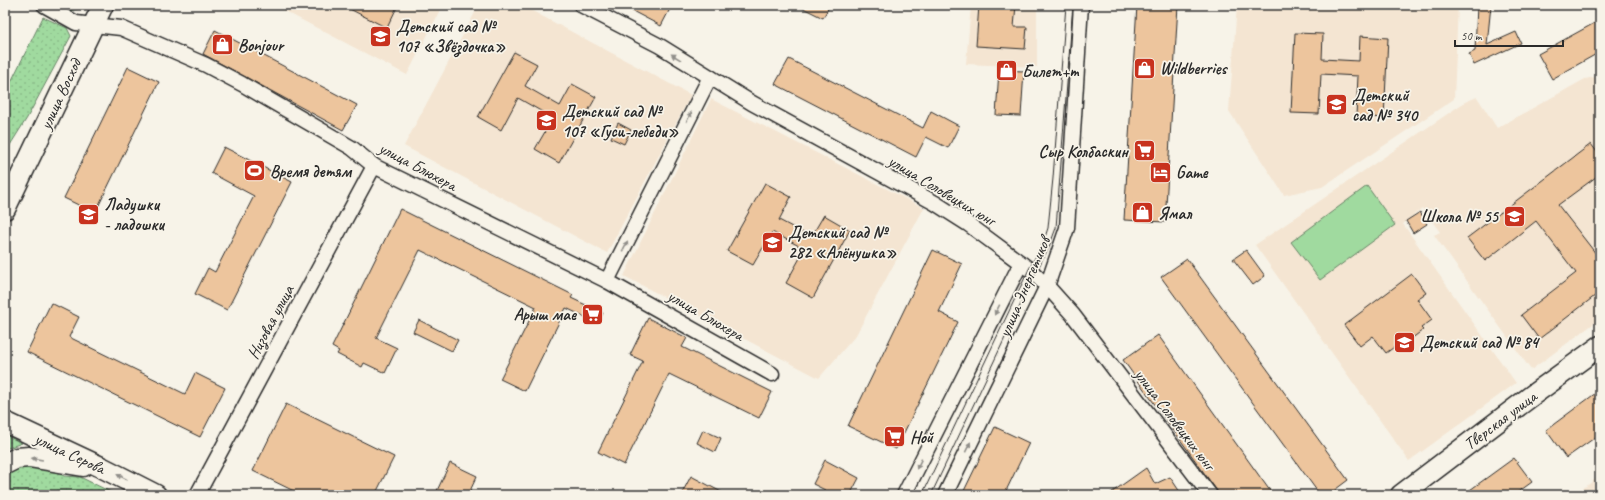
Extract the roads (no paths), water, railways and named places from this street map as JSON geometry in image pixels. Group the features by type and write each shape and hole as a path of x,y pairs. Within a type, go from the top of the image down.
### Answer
{"street":[{"name":"улица Блюхера","path":"44,5 76,23 121,28 206,65 248,87 352,148 374,166 607,281 772,374"},
{"name":"улица Восход","path":"5,209 103,5"},
{"name":"улица Соловецких юнг","path":"581,5 660,46 752,103 935,203 968,224 1021,263 1047,286 1073,315 1210,495"},
{"name":"улица Энергетиков","path":"945,495 1047,286 1067,228 1081,5"},
{"path":"607,281 710,77"},
{"name":"Низовая улица","path":"197,495 374,166"},
{"name":"улица Восход","path":"5,200 18,183"},
{"name":"улица Энергетиков","path":"904,495 1021,263"},
{"name":"Тверская улица","path":"1400,495 1600,346"},
{"name":"улица Серова","path":"5,422 103,468 156,495"},
{"path":"5,464 17,458 29,457 103,468"}],"tram line":[{"path":"922,495 1029,269 1043,243 1048,228 1066,5"},
{"path":"931,495 1049,247 1056,228 1073,5"}],"place":[{"name":"Детский сад № 107 «Звёздочка»","path":"380,36"},
{"name":"Bonjour","path":"223,45"},
{"name":"Wildberries","path":"1144,68"},
{"name":"Билет+т","path":"1006,71"},
{"name":"Детский сад № 340","path":"1337,105"},
{"name":"Детский сад № 107 «Гуси-лебеди»","path":"547,121"},
{"name":"Сыр Колбаскин","path":"1144,151"},
{"name":"Время детям","path":"255,171"},
{"name":"Game","path":"1160,172"},
{"name":"Ямал","path":"1143,213"},
{"name":"Ладушки - ладошки","path":"88,214"},
{"name":"Школа № 55","path":"1514,216"},
{"name":"Детский сад № 282 «Алёнушка»","path":"773,242"},
{"name":"Арыш мае","path":"592,314"},
{"name":"Детский сад № 84","path":"1405,342"},
{"name":"Ной","path":"894,437"}]}
